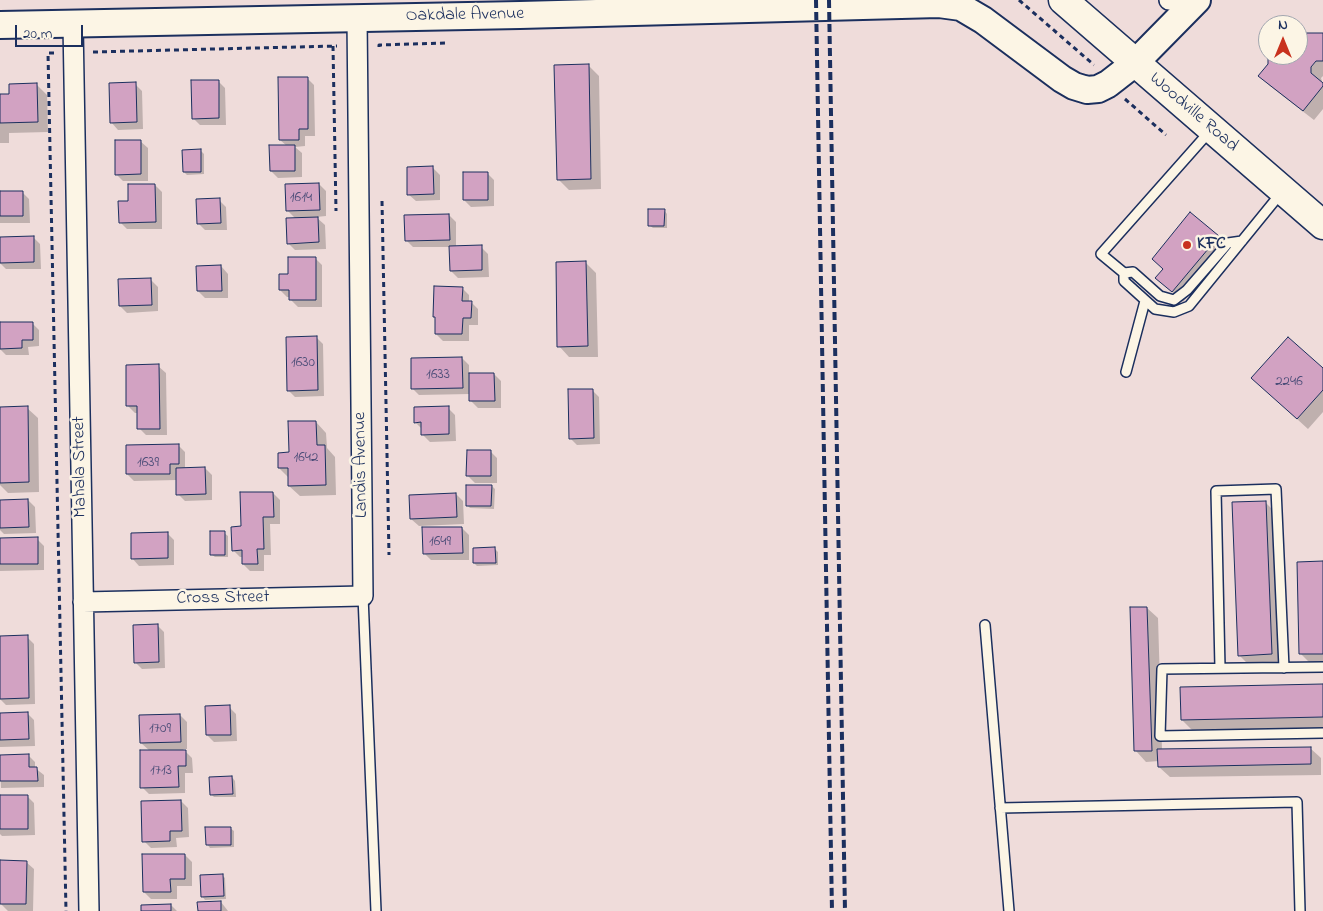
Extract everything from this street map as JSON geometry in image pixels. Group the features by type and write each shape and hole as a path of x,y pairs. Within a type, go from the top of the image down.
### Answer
{"main road":[{"name":"Woodville Road","path":"1063,0 1323,226"}],"street":[{"path":"1169,0 1174,0"},
{"name":"Oakdale Avenue","path":"0,26 357,18 512,8 846,7 939,4 961,7 984,20 1062,79 1086,90 1098,89 1108,84 1135,63 1197,0"},
{"name":"Landis Avenue","path":"357,18 363,596"},
{"name":"Mahala Street","path":"73,24 89,911"},
{"name":"Cross Street","path":"83,602 363,596"}],"lane":[{"path":"1212,129 1101,254 1124,273 1133,272 1160,296 1174,300 1187,290 1228,243 1242,240"},
{"path":"1124,273 1124,281 1155,309 1174,312 1189,306 1283,191"},
{"path":"1126,372 1145,301"},
{"path":"1220,668 1216,491 1276,489 1284,668"},
{"name":"Landis Avenue","path":"363,596 376,911"},
{"path":"985,625 1009,911"},
{"path":"1323,667 1162,669 1160,736 1323,733"},
{"path":"1000,808 1298,802 1300,911"}],"path":[{"path":"379,54 379,45 447,43"},
{"path":"95,52 332,46"},
{"path":"48,53 66,911"},
{"path":"382,200 389,555"}],"building":[{"path":"1308,33 1323,33 1323,61 1316,61 1311,67 1311,73 1323,83 1323,86 1303,111 1258,76 1267,65 1308,65"},
{"path":"589,64 591,179 557,180 554,65"},
{"path":"278,77 308,77 308,129 299,129 299,140 279,140"},
{"path":"191,80 219,80 219,118 192,119"},
{"path":"136,82 137,122 110,123 109,83"},
{"path":"37,83 38,122 0,123 0,94 9,94 9,84"},
{"path":"115,140 141,140 141,174 115,175"},
{"path":"269,145 295,145 295,171 270,171"},
{"path":"201,149 201,172 183,172 182,150"},
{"path":"433,166 434,194 407,195 407,167"},
{"path":"463,172 488,172 488,200 463,200"},
{"path":"319,183 320,210 286,211 285,184"},
{"path":"128,184 155,184 156,222 119,223 118,201 128,201"},
{"path":"0,191 23,191 23,216 0,216"},
{"path":"220,198 221,223 197,224 196,199"},
{"path":"648,209 665,209 664,226 648,226"},
{"path":"1190,212 1219,236 1172,292 1155,278 1163,269 1152,259"},
{"path":"449,214 450,240 405,241 404,215"},
{"path":"318,217 319,242 287,244 286,218"},
{"path":"34,236 34,262 0,263 0,237"},
{"path":"482,245 482,270 450,271 449,246"},
{"path":"288,257 316,257 316,300 289,300 289,290 279,290 279,274 288,274"},
{"path":"586,261 588,346 557,347 556,262"},
{"path":"221,265 222,291 197,291 196,266"},
{"path":"151,278 152,305 119,306 118,279"},
{"path":"434,286 463,287 462,301 472,301 471,318 463,318 462,334 435,334 435,317 433,317"},
{"path":"0,322 33,322 33,340 22,340 22,348 0,349"},
{"path":"317,336 318,390 287,391 286,337"},
{"path":"1288,337 1323,368 1323,390 1297,419 1251,378"},
{"path":"462,357 463,388 411,389 411,358"},
{"path":"159,364 160,429 137,429 137,406 126,406 126,365"},
{"path":"469,373 494,373 495,401 469,401"},
{"path":"568,389 593,389 594,438 569,439"},
{"path":"28,406 29,482 0,483 0,407"},
{"path":"449,406 449,434 421,435 421,422 414,423 414,407"},
{"path":"288,421 316,421 317,445 325,445 326,485 288,486 288,468 278,468 278,453 289,452"},
{"path":"179,444 179,464 170,464 170,474 126,474 126,445"},
{"path":"467,450 491,450 491,476 466,476"},
{"path":"205,467 206,494 176,495 176,468"},
{"path":"466,485 492,485 491,506 466,506"},
{"path":"240,492 273,492 274,517 263,517 264,549 257,549 258,564 242,564 242,550 232,551 231,527 241,526"},
{"path":"456,493 457,517 410,519 409,495"},
{"path":"28,499 29,527 0,528 0,500"},
{"path":"1266,501 1272,654 1238,656 1232,502"},
{"path":"422,527 462,527 463,553 423,554"},
{"path":"210,531 225,531 225,555 210,555"},
{"path":"168,532 168,558 131,559 131,533"},
{"path":"38,537 38,564 0,564 0,538"},
{"path":"495,547 496,563 473,563 473,548"},
{"path":"1323,561 1323,654 1299,654 1297,562"},
{"path":"1130,607 1147,607 1152,751 1134,751"},
{"path":"158,624 159,662 134,663 133,625"},
{"path":"28,635 29,698 0,699 0,636"},
{"path":"1323,684 1323,717 1181,720 1180,687"},
{"path":"230,705 231,735 206,735 205,706"},
{"path":"28,712 29,739 0,740 0,713"},
{"path":"180,714 181,742 140,743 139,715"},
{"path":"1311,747 1311,764 1158,767 1157,749"},
{"path":"140,750 186,750 186,766 178,766 179,787 140,788"},
{"path":"29,754 29,767 37,767 38,781 0,781 0,755"},
{"path":"232,776 233,794 210,795 209,777"},
{"path":"0,795 28,795 28,829 0,829"},
{"path":"181,800 182,831 170,831 170,841 142,842 141,801"},
{"path":"205,827 231,827 231,845 206,845"},
{"path":"142,854 185,854 185,879 170,879 171,892 143,892"},
{"path":"0,860 27,861 26,904 0,904"},
{"path":"223,874 224,896 201,897 200,875"},
{"path":"221,901 221,911 198,911 197,902"},
{"path":"171,904 171,911 141,911 141,905"}],"railway":[{"path":"816,0 832,911"},
{"path":"829,0 845,911"}],"place":[{"name":"KFC","path":"1187,245"}]}
